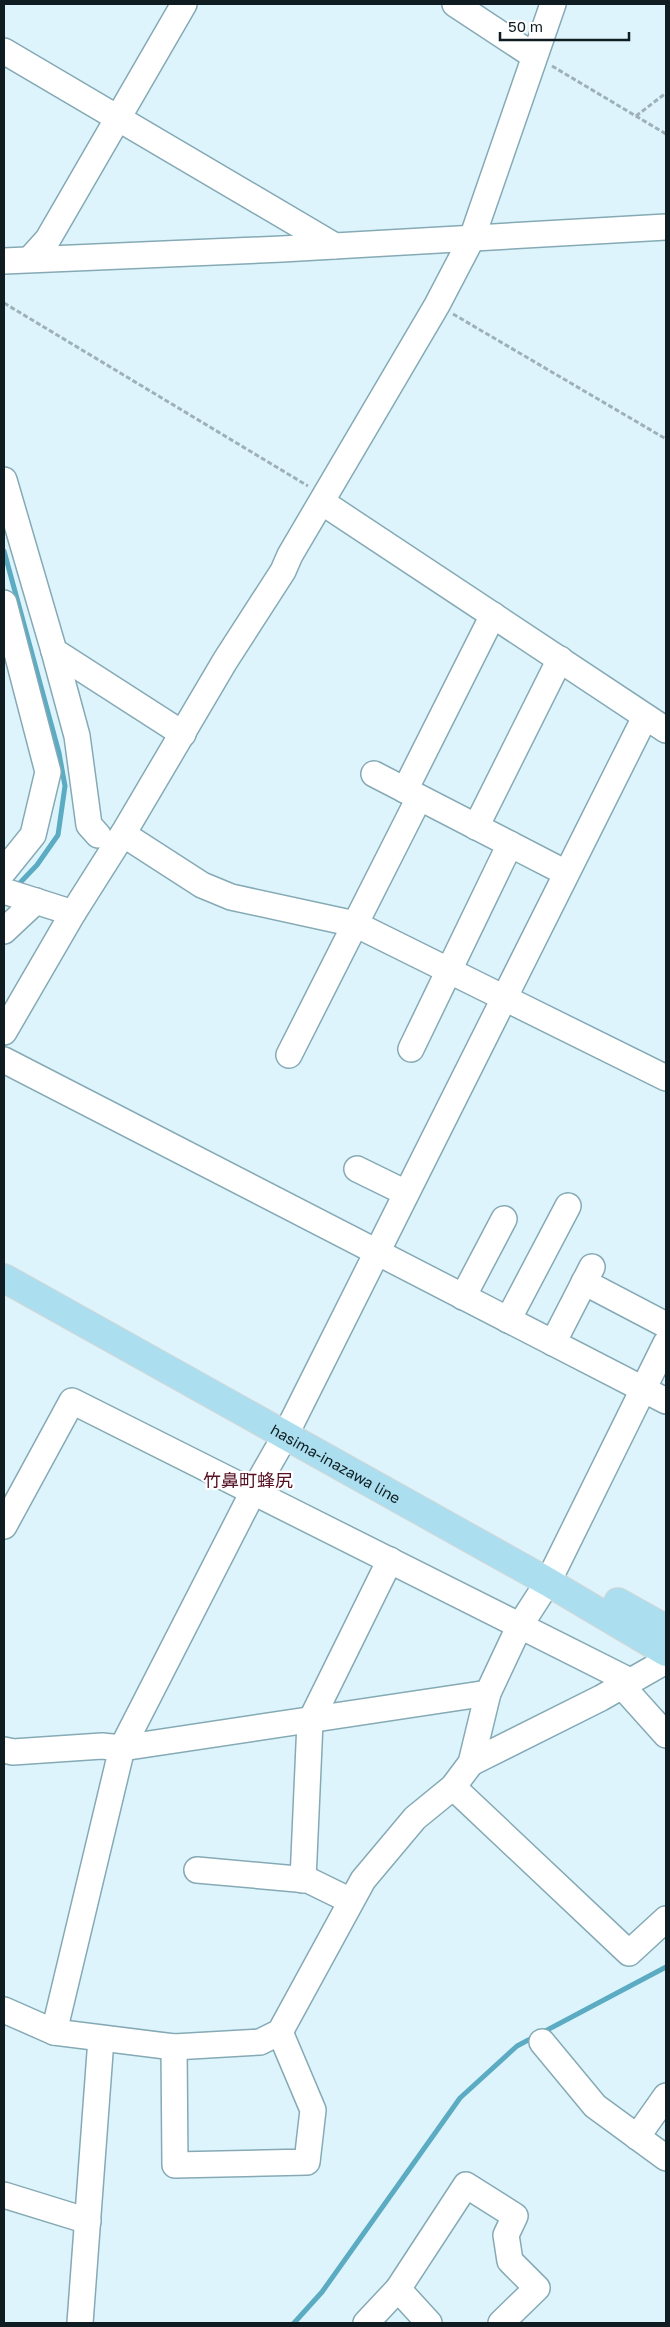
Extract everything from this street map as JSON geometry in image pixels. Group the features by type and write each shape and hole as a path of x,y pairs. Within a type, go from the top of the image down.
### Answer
{"main road":[{"name":"hasima-inazawa line","path":"4,1258 289,1428"},
{"name":"hasima-inazawa line","path":"4,1278 289,1428 552,1574 666,1629"},
{"name":"hasima-inazawa line","path":"552,1574 666,1652"}],"street":[{"path":"30,259 48,238 184,4"},
{"path":"455,4 534,56"},
{"path":"4,1032 73,913 123,834 225,661 283,571 437,305 472,238 553,4"},
{"path":"4,51 335,246"},
{"path":"4,261 335,246 666,227"},
{"path":"4,480 54,651 76,736 89,825 98,835"},
{"path":"324,499 493,615 666,730"},
{"path":"4,603 48,772 33,835 4,871"},
{"path":"290,1054 355,924 493,615"},
{"path":"54,651 183,734"},
{"path":"476,827 560,659"},
{"path":"54,2032 122,1748 289,1428 645,716"},
{"path":"374,774 566,873"},
{"path":"123,834 202,885 231,897 355,924 503,999 666,1078"},
{"path":"411,1049 510,844"},
{"path":"4,931 19,896 73,913"},
{"path":"4,1060 666,1401"},
{"path":"357,1169 406,1193"},
{"path":"508,1320 568,1206"},
{"path":"463,1297 504,1219"},
{"path":"553,1343 588,1274 666,1325"},
{"path":"4,2010 54,2032 100,2040 174,2047 260,2042 280,2032 363,1880 415,1818 453,1787 471,1763 488,1694 519,1627 552,1574 666,1344"},
{"path":"4,1526 72,1401 390,1560 626,1683 666,1735"},
{"path":"302,1880 310,1722 390,1560"},
{"path":"471,1763 666,1661"},
{"path":"4,1750 13,1752 102,1746 122,1748 310,1722 488,1694"},
{"path":"453,1787 629,1953 666,1920"},
{"path":"197,1870 308,1880 351,1900"},
{"path":"174,2047 175,2165 307,2162 313,2110 280,2032"},
{"path":"80,2323 100,2040"},
{"path":"542,2042 595,2106 666,2158"},
{"path":"637,2137 666,2096"},
{"path":"366,2323 398,2289 466,2185 515,2216 506,2235 510,2262 537,2288 501,2323"},
{"path":"4,2195 88,2221"},
{"path":"398,2289 428,2323"}],"path":[{"path":"534,56 666,134"},
{"path":"636,116 666,92"},
{"path":"4,303 324,499"},
{"path":"437,305 666,438"}],"waterway":[{"path":"4,551 59,753 65,786 58,835 37,865 16,887"},
{"path":"294,2323 322,2292 460,2098 517,2046 666,1967"}],"district":[{"name":"竹鼻町蜂尻","path":"248,1480"}]}
